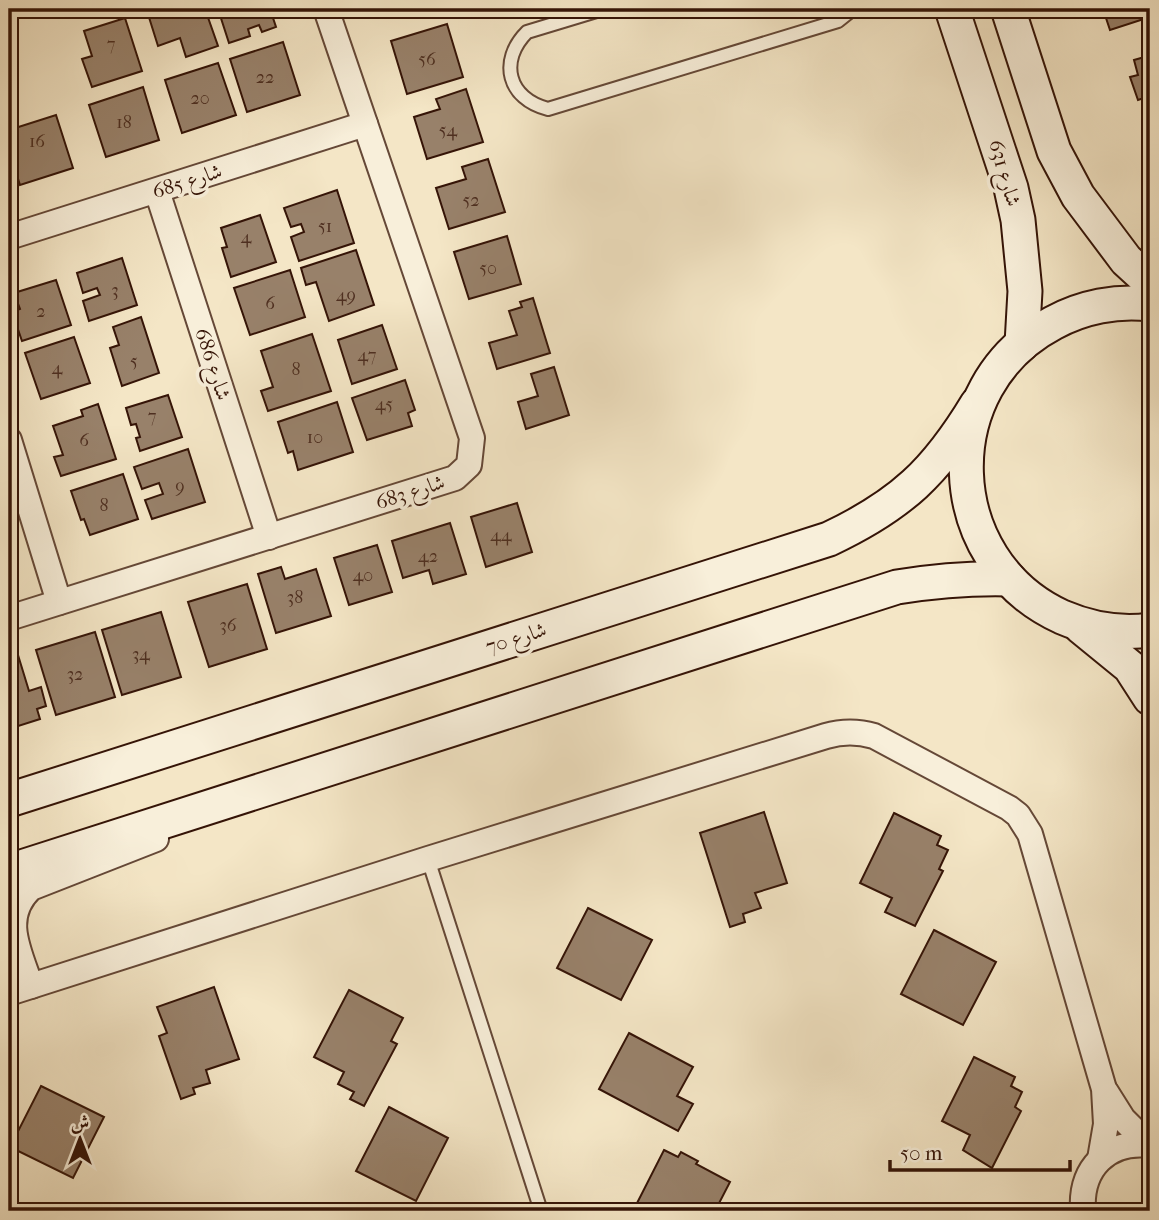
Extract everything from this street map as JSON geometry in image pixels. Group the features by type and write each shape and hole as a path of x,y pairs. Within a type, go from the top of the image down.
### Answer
{"main road":[{"name":"شارع 631","path":"952,9 1014,198 1025,291 1022,344"},
{"path":"1008,9 1054,151 1078,196 1126,260 1150,282"},
{"name":"شارع 70","path":"9,800 829,538 866,521 900,498 930,471 948,450 997,372 1022,344 1043,328 1090,308 1116,303 1150,304"},
{"path":"977,404 969,434 966,465 968,496 976,526 990,554 1009,579 1051,612 1076,623 1106,631 1150,630"},
{"path":"9,871 897,587 971,578 1009,579"},
{"path":"1076,623 1130,667 1150,698"}],"street":[{"name":"شارع 683","path":"9,618 455,478 469,465 472,438 326,9"},
{"name":"شارع 685","path":"9,237 365,124"},
{"name":"شارع 686","path":"157,191 269,537"},
{"path":"9,440 59,602"},
{"path":"270,788 216,816 32,888 24,894 14,911 12,930 20,990 428,859 840,732 874,736 1009,808 1025,824 1030,834 1104,1089 1106,1124 1100,1159 1085,1183 1083,1211"},
{"path":"1104,1089 1123,1119 1149,1144"},
{"path":"1100,1159 1122,1146 1149,1144"}],"lane":[{"path":"603,9 527,32 513,49 510,71 518,92 527,100 548,109 838,21 853,9"},
{"path":"428,859 541,1211"}],"building":[{"path":"205,9 218,46 186,57 180,38 158,46 147,11"},
{"path":"218,9 270,9 276,27 262,32 259,25 248,29 250,36 229,43"},
{"path":"1103,9 1150,9 1150,17 1110,30"},
{"path":"125,18 142,71 92,87 82,59 92,56 84,31"},
{"path":"447,24 463,77 407,94 391,41"},
{"path":"283,42 300,95 247,112 230,59"},
{"path":"1150,46 1150,96 1138,100 1130,77 1138,75 1134,60 1148,56 1145,48"},
{"path":"218,63 236,115 182,133 165,80"},
{"path":"143,87 159,140 106,157 89,105"},
{"path":"466,89 483,142 427,159 414,117 440,109 436,99"},
{"path":"56,115 73,168 20,185 9,151 9,130"},
{"path":"488,159 505,212 449,229 436,188 466,179 462,167"},
{"path":"337,190 354,243 299,261 291,237 304,232 301,224 291,227 284,208"},
{"path":"260,215 276,262 231,277 222,248 227,247 221,228"},
{"path":"507,236 521,284 469,299 454,252"},
{"path":"356,250 374,305 329,321 316,282 306,285 301,268"},
{"path":"122,258 137,305 89,321 83,301 100,295 97,288 83,293 77,273"},
{"path":"290,270 305,317 250,335 234,288"},
{"path":"56,280 71,325 22,341 12,312 20,309 14,293"},
{"path":"533,298 550,353 497,369 489,343 517,335 509,311 522,307 520,302"},
{"path":"141,317 159,373 122,386 110,348 119,345 113,327"},
{"path":"382,325 397,369 352,384 338,340"},
{"path":"312,334 331,391 268,411 261,391 273,387 261,351"},
{"path":"74,337 90,383 41,399 25,353"},
{"path":"554,367 569,415 526,429 518,402 538,396 531,374"},
{"path":"405,380 415,410 408,413 412,426 367,440 352,398"},
{"path":"168,395 182,437 140,451 136,424 131,425 126,408"},
{"path":"337,402 353,452 298,470 293,451 288,453 278,422"},
{"path":"98,404 116,459 61,476 54,457 63,455 53,426 83,416 81,410"},
{"path":"188,449 205,502 152,519 145,500 163,494 159,483 142,489 134,467"},
{"path":"123,474 138,519 90,535 84,519 81,520 71,491"},
{"path":"517,503 532,552 486,567 471,517"},
{"path":"450,523 466,574 433,584 429,570 403,578 392,541"},
{"path":"377,545 392,592 349,605 334,558"},
{"path":"281,567 285,579 316,569 331,616 276,633 258,574"},
{"path":"247,584 267,649 209,667 188,602"},
{"path":"161,612 181,677 122,695 102,630"},
{"path":"95,632 115,697 56,715 36,650"},
{"path":"18,655 29,691 41,687 46,706 37,709 40,719 9,729 9,658"},
{"path":"764,812 787,883 755,893 761,908 743,914 745,922 730,927 700,833"},
{"path":"894,813 941,836 937,845 948,850 939,869 943,871 915,926 885,912 892,898 860,883"},
{"path":"588,908 652,940 621,1000 557,968"},
{"path":"934,930 996,962 963,1025 901,994"},
{"path":"214,987 239,1059 206,1070 210,1083 193,1088 195,1094 181,1099 159,1036 167,1033 157,1007"},
{"path":"349,990 403,1018 391,1041 397,1044 364,1106 350,1099 354,1092 338,1084 344,1072 314,1057"},
{"path":"629,1033 693,1067 677,1096 693,1104 678,1131 599,1089"},
{"path":"974,1057 1015,1077 1011,1086 1022,1092 1015,1107 1021,1111 992,1168 963,1150 970,1135 942,1121"},
{"path":"41,1086 104,1117 73,1178 10,1147"},
{"path":"389,1107 448,1138 416,1201 356,1171"},
{"path":"664,1150 678,1157 681,1152 698,1161 696,1164 730,1182 715,1211 633,1211"}]}
